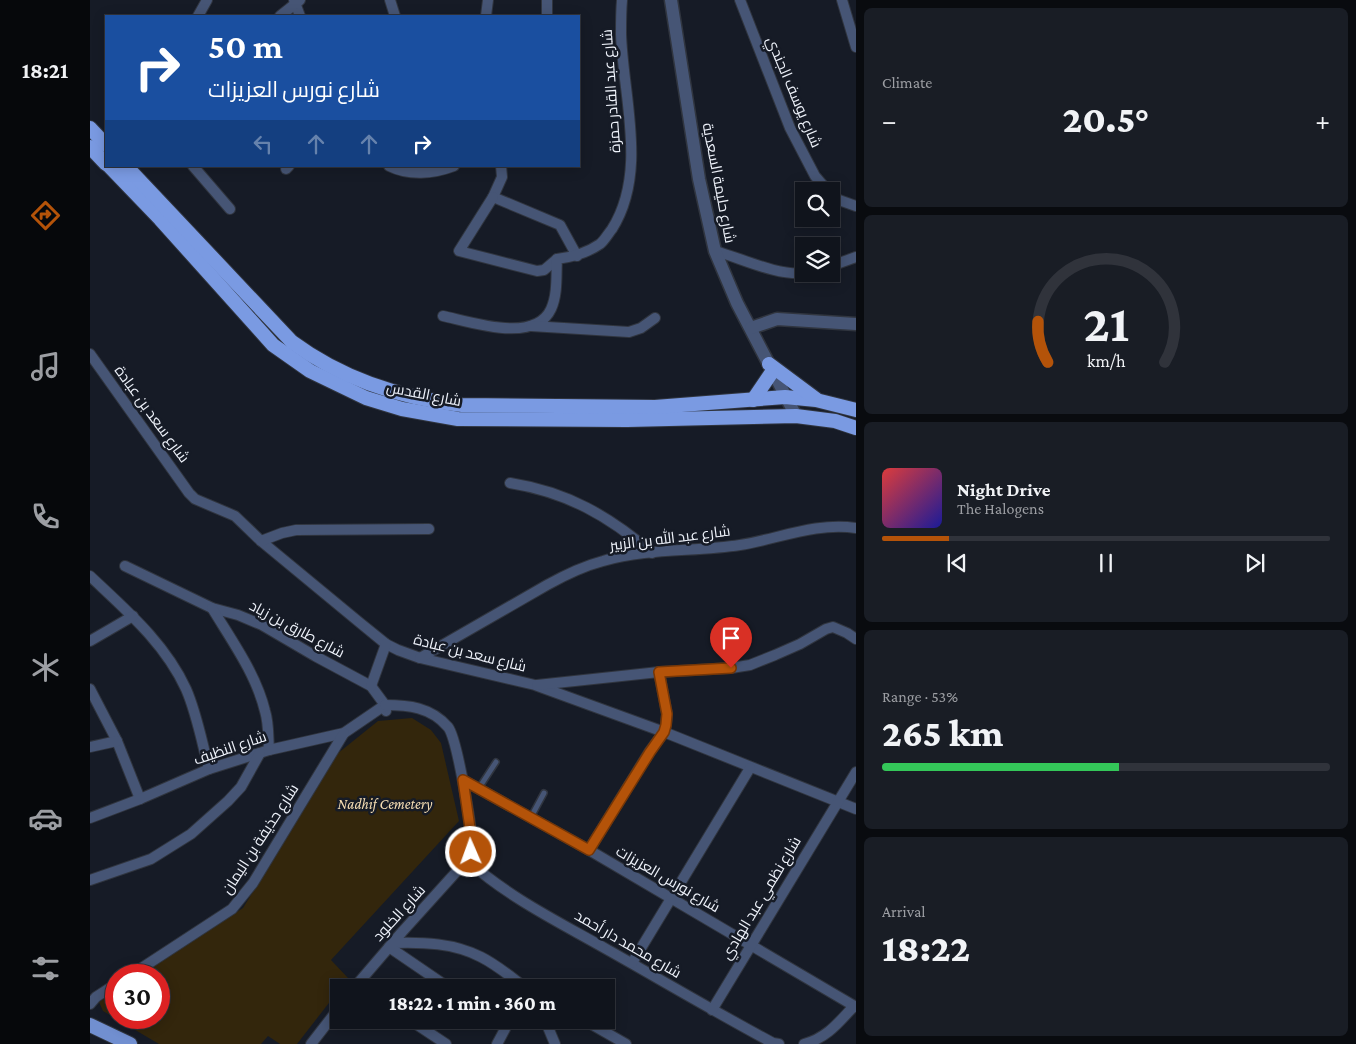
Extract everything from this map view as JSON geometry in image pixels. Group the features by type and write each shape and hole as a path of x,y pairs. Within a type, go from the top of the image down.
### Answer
{"highway":[{"path":"90,128 105,144"},
{"name":"شارع القدس","path":"90,147 105,163"},
{"name":"شارع القدس","path":"109,167 164,224 273,345 310,371 366,398 410,411 458,418 627,420 796,416 835,422 856,428"},
{"name":"شارع القدس","path":"127,167 292,342 324,363 367,384 431,402 462,405 655,407 785,398 816,400 856,410"},
{"path":"753,400 771,368 816,400"}],"main road":[{"path":"90,1025 130,1044"}],"street":[{"path":"199,15 207,0"},
{"path":"390,0 395,15"},
{"path":"486,15 488,0"},
{"path":"547,0 547,15"},
{"name":"شارع عبد القادر حمزة","path":"557,259 577,256 601,244 620,214 628,189 631,128 621,34 622,0"},
{"name":"شارع حليمة السعدية","path":"671,0 699,179 715,250 730,287 785,398 796,416"},
{"name":"شارع يوسف الجندي","path":"740,0 790,128 815,176 820,182"},
{"path":"842,0 856,47"},
{"path":"281,15 296,1 300,15"},
{"path":"194,167 230,209"},
{"path":"392,167 418,173 449,167"},
{"path":"501,167 502,177 493,197 459,252 537,271 544,270 557,259"},
{"path":"493,197 560,224 577,256"},
{"path":"840,200 856,206"},
{"path":"715,250 769,268 795,272"},
{"path":"840,263 856,257"},
{"path":"530,326 544,318 551,308 554,299 557,259"},
{"path":"443,316 509,329 530,326 629,332 641,328 655,318"},
{"path":"751,328 777,319 856,324"},
{"name":"شارع سعد بن عبادة","path":"90,354 195,499 235,516 261,541 386,644 420,658 535,685 664,732 856,809"},
{"path":"510,483 550,492 594,511 612,521 652,553"},
{"name":"شارع عبد الله بن الزبير","path":"420,658 564,576 604,561 652,553 742,545 831,526 856,528"},
{"path":"261,541 296,530 429,529"},
{"name":"شارع طارق بن زياد","path":"125,566 212,608 238,615 262,625 371,686 383,709"},
{"path":"90,576 133,616 160,647 179,675 193,706 210,769"},
{"path":"90,880 151,860 191,834 241,787 265,752 266,712 260,695 239,652 212,608"},
{"path":"90,641 133,616"},
{"path":"535,685 750,665 800,644 826,629 832,628 847,632 856,639"},
{"path":"371,686 386,644"},
{"path":"589,850 664,732 667,714 659,672"},
{"path":"90,689 116,741 140,800"},
{"path":"383,709 417,707 429,712 443,722 451,736 463,780 471,835 471,852 467,860"},
{"name":"شارع النظيف","path":"90,818 140,800 210,769 265,752 344,733 383,709"},
{"name":"شارع حذيفة بن اليمان","path":"148,964 238,904 253,883 344,733"},
{"path":"90,747 116,741"},
{"path":"632,963 750,768"},
{"name":"شارع نظمي عبد الهادي","path":"712,1010 836,802 856,772"},
{"name":"شارع نورس العزيزات","path":"463,780 589,850 855,1006"},
{"name":"شارع الخلود","path":"364,979 391,945 467,860"},
{"name":"شارع محمد دار أحمد","path":"467,860 522,902 712,1010 773,1043 779,1044"},
{"path":"391,945 422,942 470,952 488,961 513,979"},
{"path":"391,945 437,979"},
{"path":"90,1004 105,991"},
{"path":"804,1044 824,1036 855,1006"},
{"path":"311,1044 330,1020"},
{"path":"424,1029 446,1044"},
{"path":"497,1044 505,1029"},
{"path":"549,1029 555,1044"},
{"path":"600,1029 626,1044"}],"lane":[{"path":"478,788 496,762"},
{"path":"531,818 544,793"}],"green space":[{"name":"Nadhif Cemetery","path":"412,718 431,730 441,743 459,821 331,960 348,978 330,979 330,1002 297,1044 280,1044 268,1036 261,1044 159,1044 134,1029 170,1029 170,964 157,964 243,908 337,754 378,721"},
{"name":"Nadhif Cemetery","path":"105,998 105,1012 103,1011 99,1002"}],"route":[{"path":"471,852 471,835 463,780 589,850 624,792 664,732 667,714 659,672 731,668"}]}
